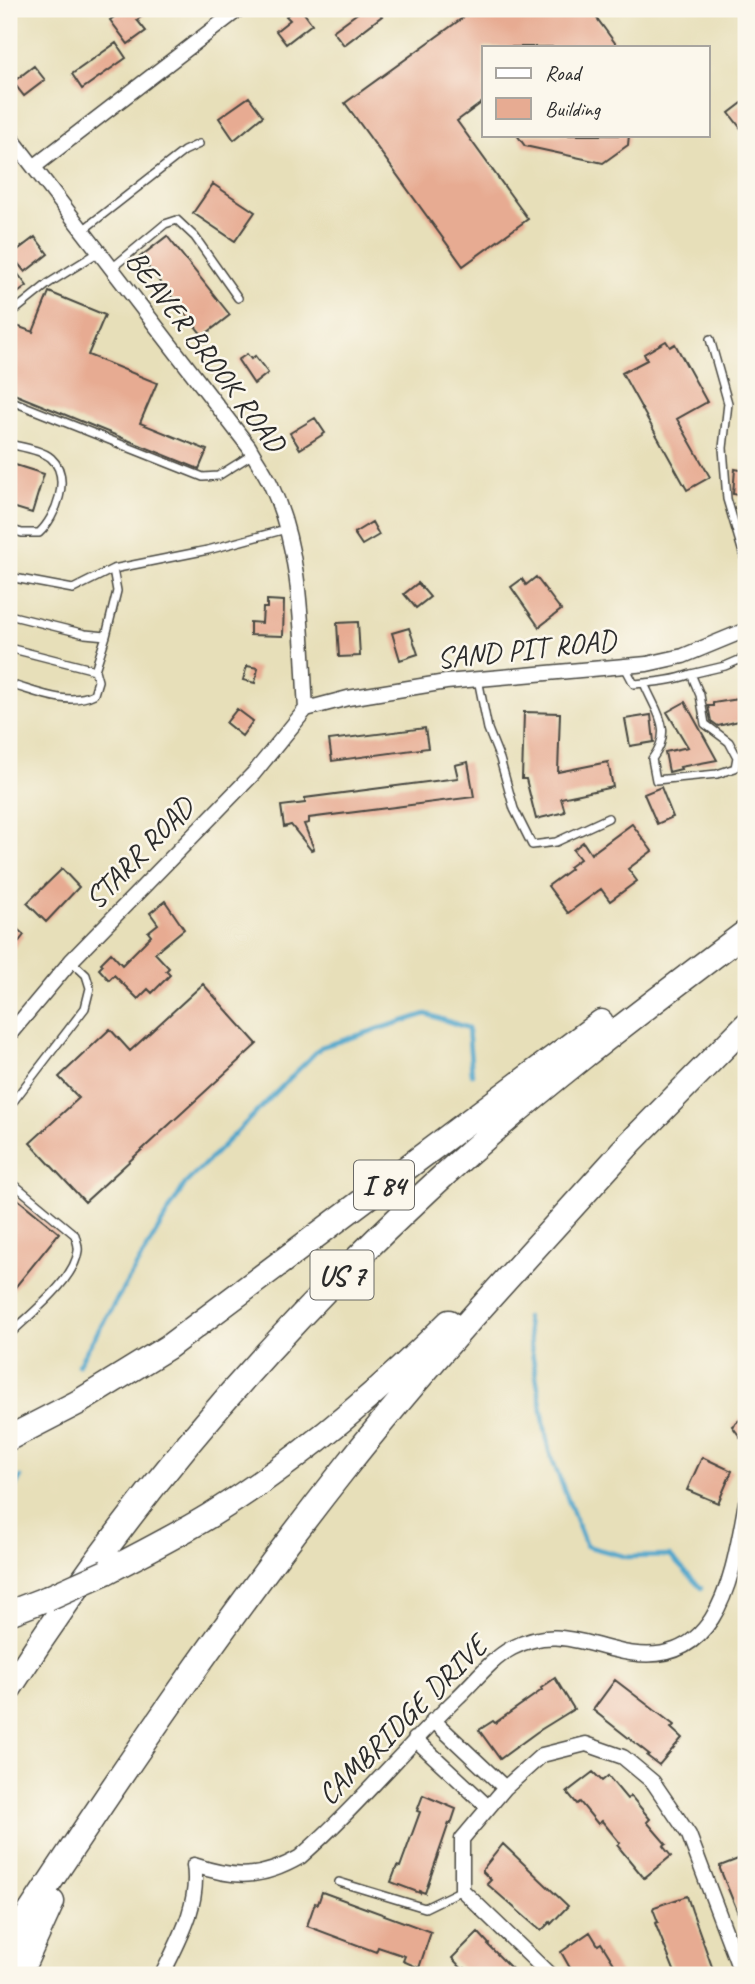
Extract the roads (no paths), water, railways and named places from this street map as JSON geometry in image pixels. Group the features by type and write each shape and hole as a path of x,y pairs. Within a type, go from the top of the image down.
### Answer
{"highway":[{"name":"I 84","path":"9,1438 100,1390 189,1332 746,912"},
{"name":"US 7","path":"9,1689 83,1579 172,1462 353,1263 437,1182 533,1098 746,932"},
{"path":"9,1613 106,1572 210,1515 340,1422 410,1361 746,1025"},
{"path":"9,1944 133,1756 271,1564 377,1428 631,1142"},
{"path":"19,1975 43,1920 74,1861 183,1685"}],"street":[{"path":"34,166 239,9"},
{"name":"BEAVER BROOK ROAD","path":"9,135 253,454 271,484 295,565 306,709"},
{"name":"SAND PIT ROAD","path":"306,709 360,696 446,682 624,666 683,656 746,630"},
{"name":"STARR ROAD","path":"9,1035 71,961 254,773 306,709"},
{"name":"CAMBRIDGE DRIVE","path":"162,1975 191,1912 196,1880 194,1865 221,1874 240,1875 272,1871 300,1857 433,1720 511,1649 537,1638 568,1637 617,1651 650,1656 678,1649 702,1634 720,1606 740,1565 746,1502"},
{"path":"433,1720 505,1788"},
{"path":"415,1739 488,1807"},
{"path":"550,1975 462,1890 462,1839 505,1788 542,1755 586,1744 623,1757 653,1782 689,1835 742,1975"}],"lane":[{"path":"83,230 184,151 199,144"},
{"path":"112,268 165,223 177,220 195,237 238,298"},
{"path":"9,315 49,283 100,252"},
{"path":"710,339 728,404 723,449 727,499 746,564"},
{"path":"9,401 203,477 218,476 253,454"},
{"path":"9,443 50,457 61,471 61,486 48,524 39,533 22,533 9,529"},
{"path":"9,577 73,589 113,569 208,550 286,529"},
{"path":"9,684 61,698 83,699 94,694 98,681 95,670 117,591 113,569"},
{"path":"9,615 85,634 106,636"},
{"path":"9,648 95,670"},
{"path":"624,666 634,684 677,679 725,666 746,657"},
{"path":"644,683 663,723 663,734 652,759 656,780 717,774 735,768 737,757 729,742 705,724 691,674"},
{"path":"478,680 488,729 514,808 532,845 556,842 608,818"},
{"path":"9,1107 85,1008 90,988 86,975 71,961"},
{"path":"9,1180 75,1235 79,1248 76,1261 66,1279 9,1335"},
{"path":"340,1882 425,1908 462,1890"}],"waterway":[{"path":"78,1365 185,1184 321,1047 426,1014 468,1028 472,1074"},
{"path":"526,1317 549,1451 586,1546 627,1557 670,1556 701,1588"},
{"path":"9,1498 21,1477"}]}
